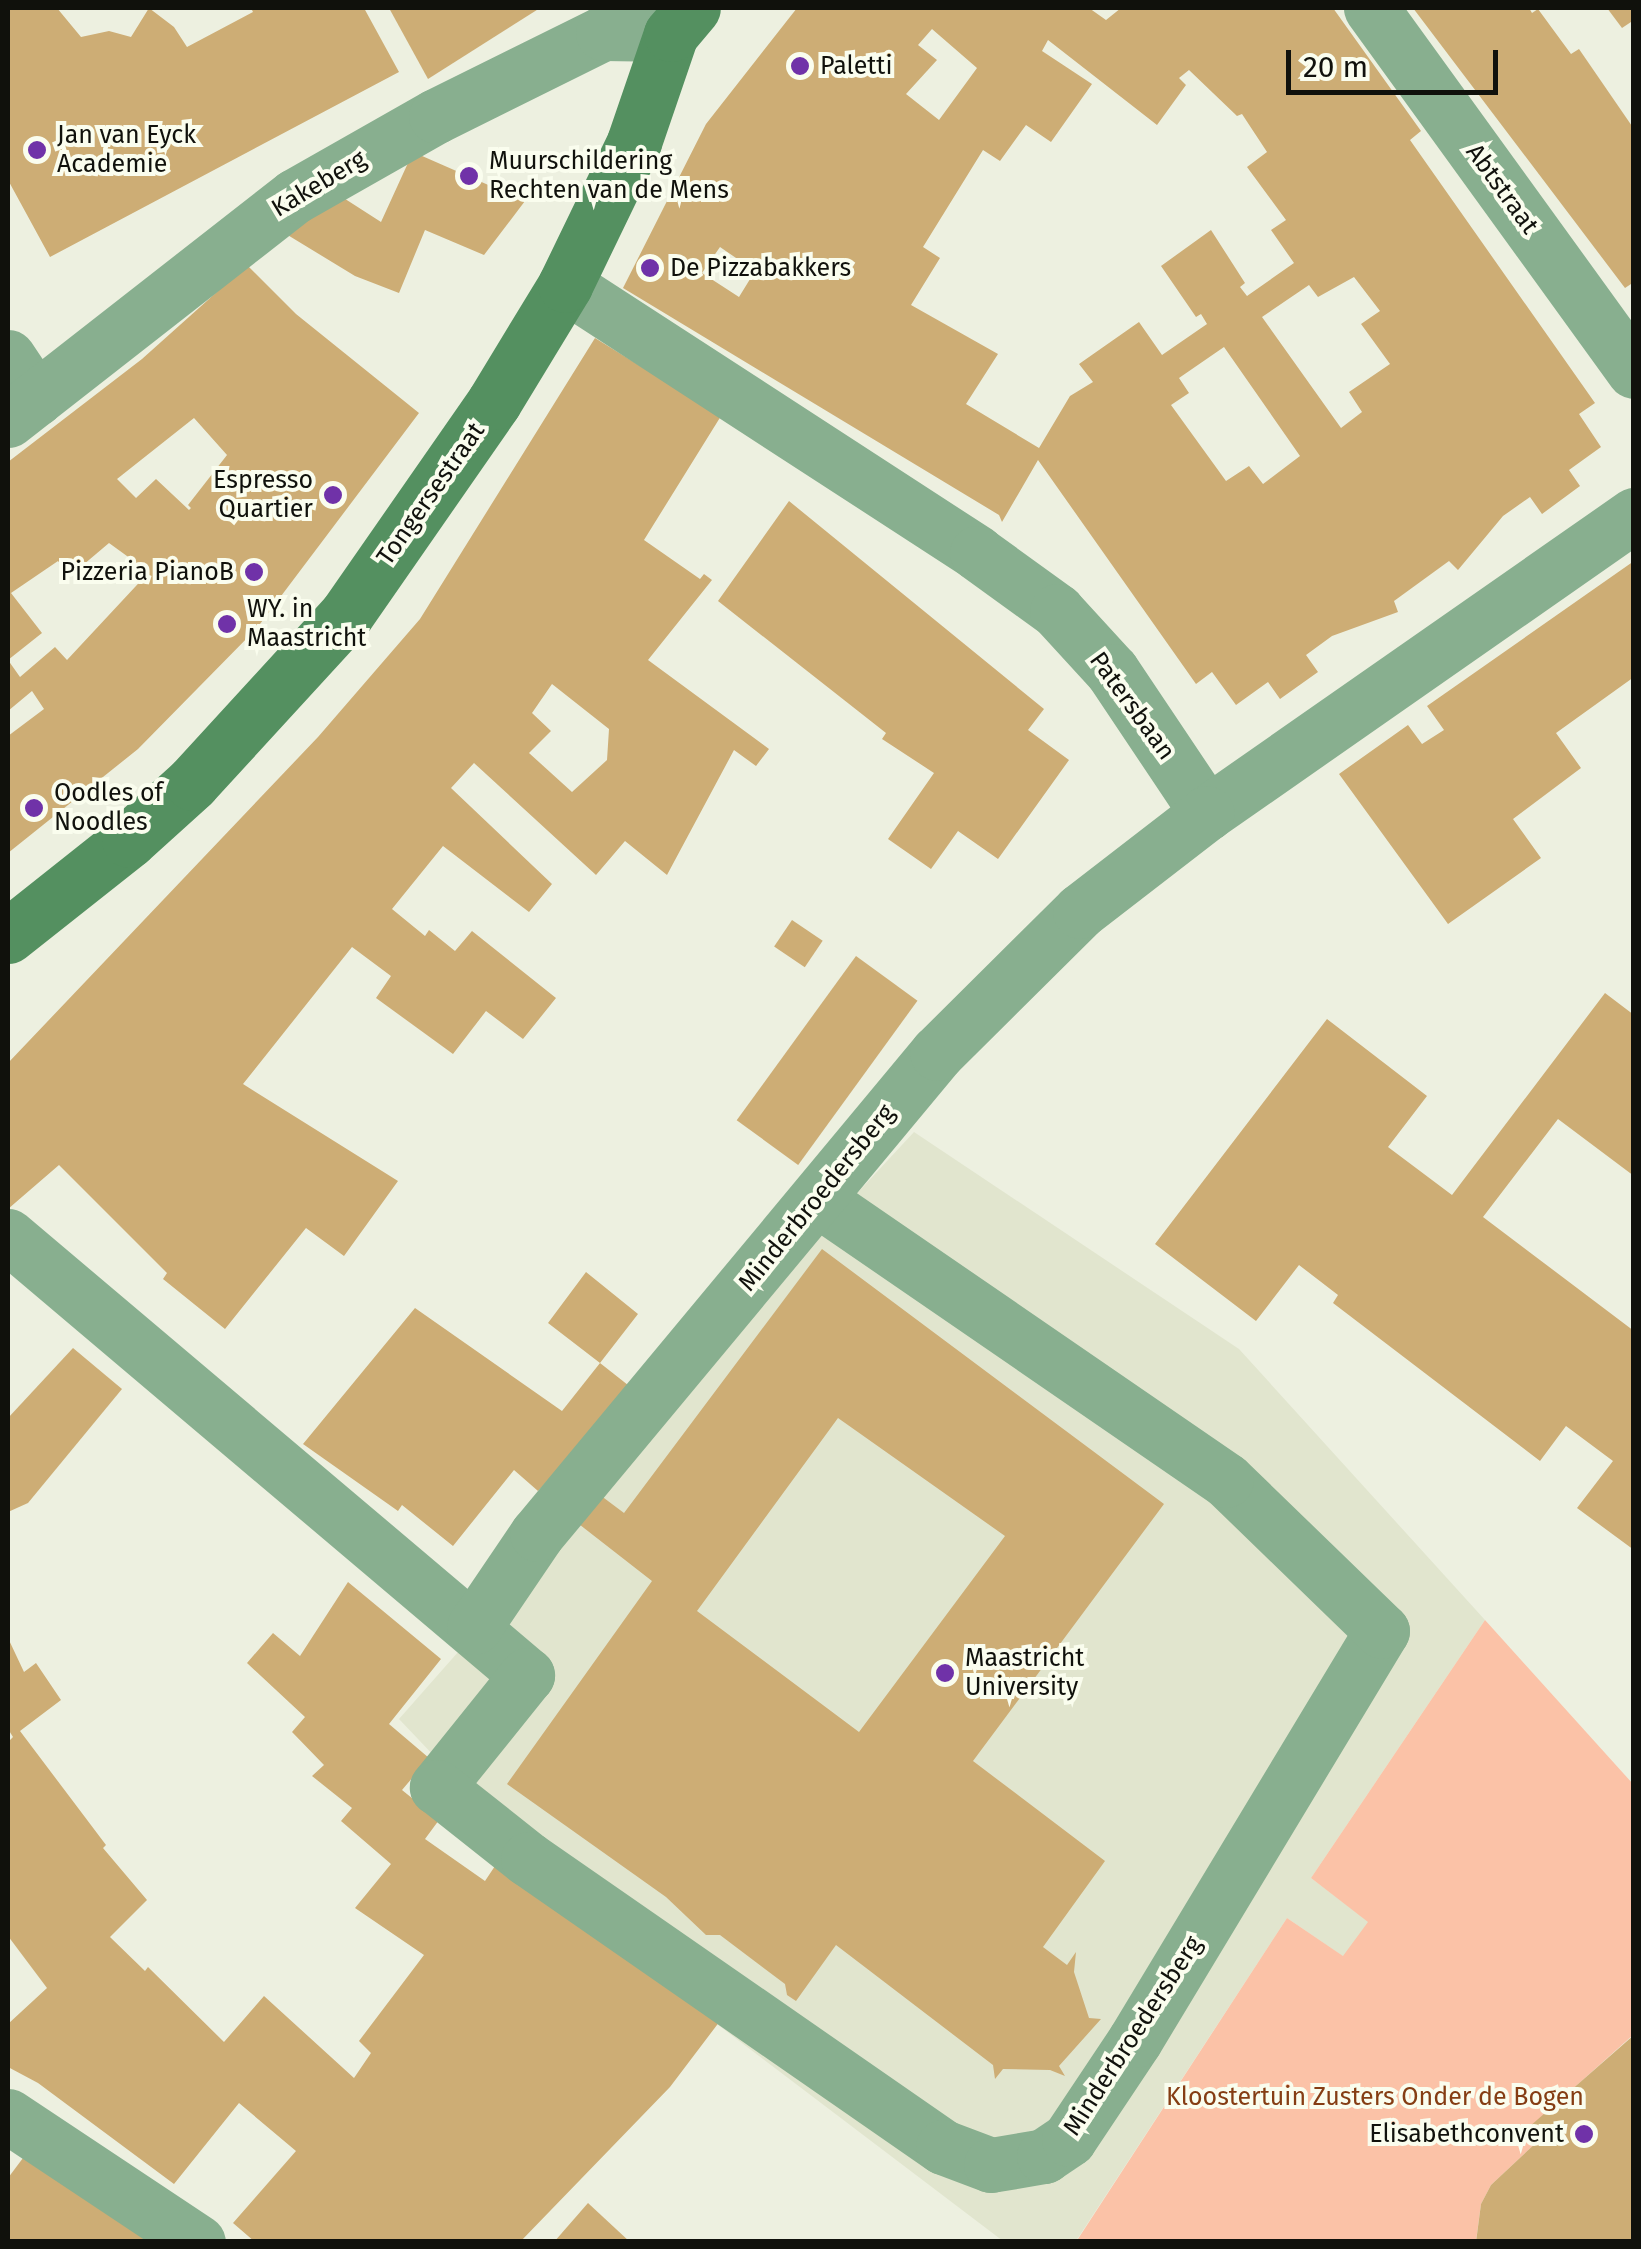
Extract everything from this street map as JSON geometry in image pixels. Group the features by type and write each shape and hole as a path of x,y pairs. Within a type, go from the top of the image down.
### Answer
{"street":[{"name":"Abtstraat","path":"1371,8 1627,347"},
{"name":"Tongersestraat","path":"8,936 129,840 192,784 298,670 402,538 494,402 565,286 634,142 682,21"},
{"name":"Kakeberg","path":"17,392 309,188 436,116 603,33 682,21"},
{"name":"Patersbaan","path":"565,286 977,552 1057,612 1112,671 1208,813"},
{"path":"1208,813 1634,515"},
{"name":"Minderbroedersberg","path":"474,1627 537,1534 937,1053 1080,912 1208,813"},
{"name":"Minderbroedersberg","path":"8,1236 528,1676 437,1787 528,1859 943,2147 991,2165 1044,2156 1070,2140 1135,2040 1382,1632 1226,1480 1142,1425 974,1303 817,1199"},
{"path":"8,2116 198,2242"}],"shaded area":[{"name":"Maastricht University","path":"914,1132 1239,1349 1485,1620 1311,1878 1369,1922 1344,1957 1287,1918 1076,2241 1003,2241 411,1792 437,1759 399,1719 481,1626 560,1513"}],"green space":[{"name":"Kloostertuin Zusters Onder de Bogen","path":"1485,1620 1633,1784 1633,2035 1530,2127 1539,2140 1491,2185 1481,2204 1476,2241 1076,2242 1287,1918 1343,1956 1368,1922 1311,1878"}],"building":[{"path":"8,8 57,8 81,37 109,31 131,37 149,8 174,27 187,47 253,12 251,8 364,8 399,72 50,257 8,180"},
{"path":"389,8 540,8 428,79"},
{"path":"797,8 1089,8 1106,20 1121,8 1333,8 1421,131 1410,140 1595,403 1579,414 1601,447 1569,470 1580,486 1542,514 1530,497 1503,516 1458,570 1449,561 1394,601 1398,612 1332,636 1306,655 1318,672 1280,699 1268,682 1236,705 1212,672 1196,684 1038,460 1002,522 999,515 623,288 706,124","holes":["932,29 977,68 939,120 906,94 937,60 918,45","1048,40 1157,125 1186,85 1179,78 1189,70 1237,116 1242,114 1267,152 1247,167 1286,220 1271,230 1294,263 1247,296 1240,287 1245,283 1211,230 1161,266 1196,317 1201,314 1207,324 1162,355 1139,322 1079,364 1093,382 1070,396 1039,448 966,404 998,354 911,305 940,258 923,247 983,150 1000,161 1026,125 1051,142 1092,84 1042,51","720,247 755,271 739,297 702,273","1354,277 1380,311 1361,324 1390,364 1349,392 1362,412 1341,428 1262,317 1309,285 1318,297","1224,347 1300,456 1263,484 1249,466 1226,481 1171,405 1189,393 1179,378"]},
{"path":"1413,8 1529,8 1532,13 1538,9 1571,54 1579,49 1634,129 1634,282 1625,288"},
{"path":"1607,8 1634,8 1634,20 1622,28"},
{"path":"413,152 525,201 484,255 425,230 399,293 355,276 286,234 339,195 381,222"},
{"path":"247,265 296,314 419,413 257,628 138,749 8,853 8,736 44,709 32,691 8,711 8,660 8,462 142,359","holes":["194,418 227,455 188,505 191,508 156,479 136,498 117,479","109,543 149,572 67,660 55,647 20,677 8,660 42,633 11,593 58,561 70,576"]},
{"path":"595,338 721,416 644,540 700,579 704,574 712,580 648,660 769,749 756,766 734,750 667,875 625,841 596,875 474,763 451,788 552,884 529,912 443,846 392,909 425,936 429,930 455,951 472,931 556,998 523,1039 486,1011 453,1054 376,998 391,976 352,947 243,1084 398,1181 344,1256 306,1228 225,1329 163,1279 167,1273 59,1165 8,1209 8,1063 318,737 420,619","holes":["552,684 609,729 607,760 572,792 529,753 551,731 532,713"]},
{"path":"789,501 1044,709 1028,730 1069,760 998,859 958,831 931,869 888,839 934,773 882,739 886,733 718,601"},
{"path":"1634,561 1634,677 1556,733 1581,768 1513,819 1541,858 1448,924 1339,774 1408,725 1422,744 1444,730 1427,706"},
{"path":"792,920 823,941 805,967 774,947"},
{"path":"856,956 917,1001 798,1165 737,1120"},
{"path":"1605,993 1634,1015 1634,1176 1558,1119 1483,1217 1634,1331 1634,1550 1577,1508 1613,1461 1566,1426 1540,1461 1333,1303 1338,1295 1299,1265 1256,1321 1155,1244 1327,1019 1427,1096 1388,1147 1452,1195"},
{"path":"822,1249 1164,1504 973,1761 1105,1861 1043,1947 1067,1965 1076,1952 1074,1972 1089,2018 1101,2019 1059,2066 1065,2076 1050,2070 1003,2069 995,2079 993,2065 836,1945 796,2001 787,1995 785,1984 720,1935 706,1935 666,1897 507,1784 652,1581 575,1521 596,1492 624,1513","holes":["838,1418 1005,1536 859,1732 697,1611"]},
{"path":"586,1272 638,1314 600,1363 548,1323"},
{"path":"415,1308 562,1411 600,1363 633,1389 538,1491 514,1470 453,1546 402,1505 398,1511 303,1444"},
{"path":"73,1348 122,1389 28,1503 8,1512 8,1418"},
{"path":"348,1582 441,1659 389,1724 429,1758 402,1790 439,1820 425,1839 485,1881 497,1863 720,2021 670,2087 520,2242 255,2242 233,2223 296,2151 239,2103 174,2184 38,2083 8,2067 8,2024 47,1988 8,1936 8,1742 13,1737 8,1729 8,1638 24,1672 36,1663 61,1700 20,1731 106,1845 103,1848 147,1900 110,1937 145,1971 148,1967 224,2042 264,1996 354,2078 371,2053 359,2041 424,1955 355,1908 391,1864 341,1821 352,1808 312,1776 324,1765 292,1732 305,1717 247,1663 273,1633 300,1656"},
{"name":"Elisabethconvent","path":"1634,2035 1634,2242 1476,2242 1481,2204 1491,2185 1539,2140 1529,2127"},
{"path":"23,2158 152,2242 8,2242 8,2178"},
{"path":"588,2203 630,2242 554,2242"}],"place":[{"name":"Paletti","path":"800,66"},
{"name":"Jan van Eyck Academie","path":"37,150"},
{"name":"Muurschildering Rechten van de Mens","path":"469,176"},
{"name":"De Pizzabakkers","path":"650,268"},
{"name":"Espresso Quartier","path":"333,495"},
{"name":"Pizzeria PianoB","path":"254,572"},
{"name":"WY. in Maastricht","path":"227,624"},
{"name":"Oodles of Noodles","path":"34,808"},
{"name":"Maastricht University","path":"945,1673"},
{"name":"Elisabethconvent","path":"1584,2134"}]}
